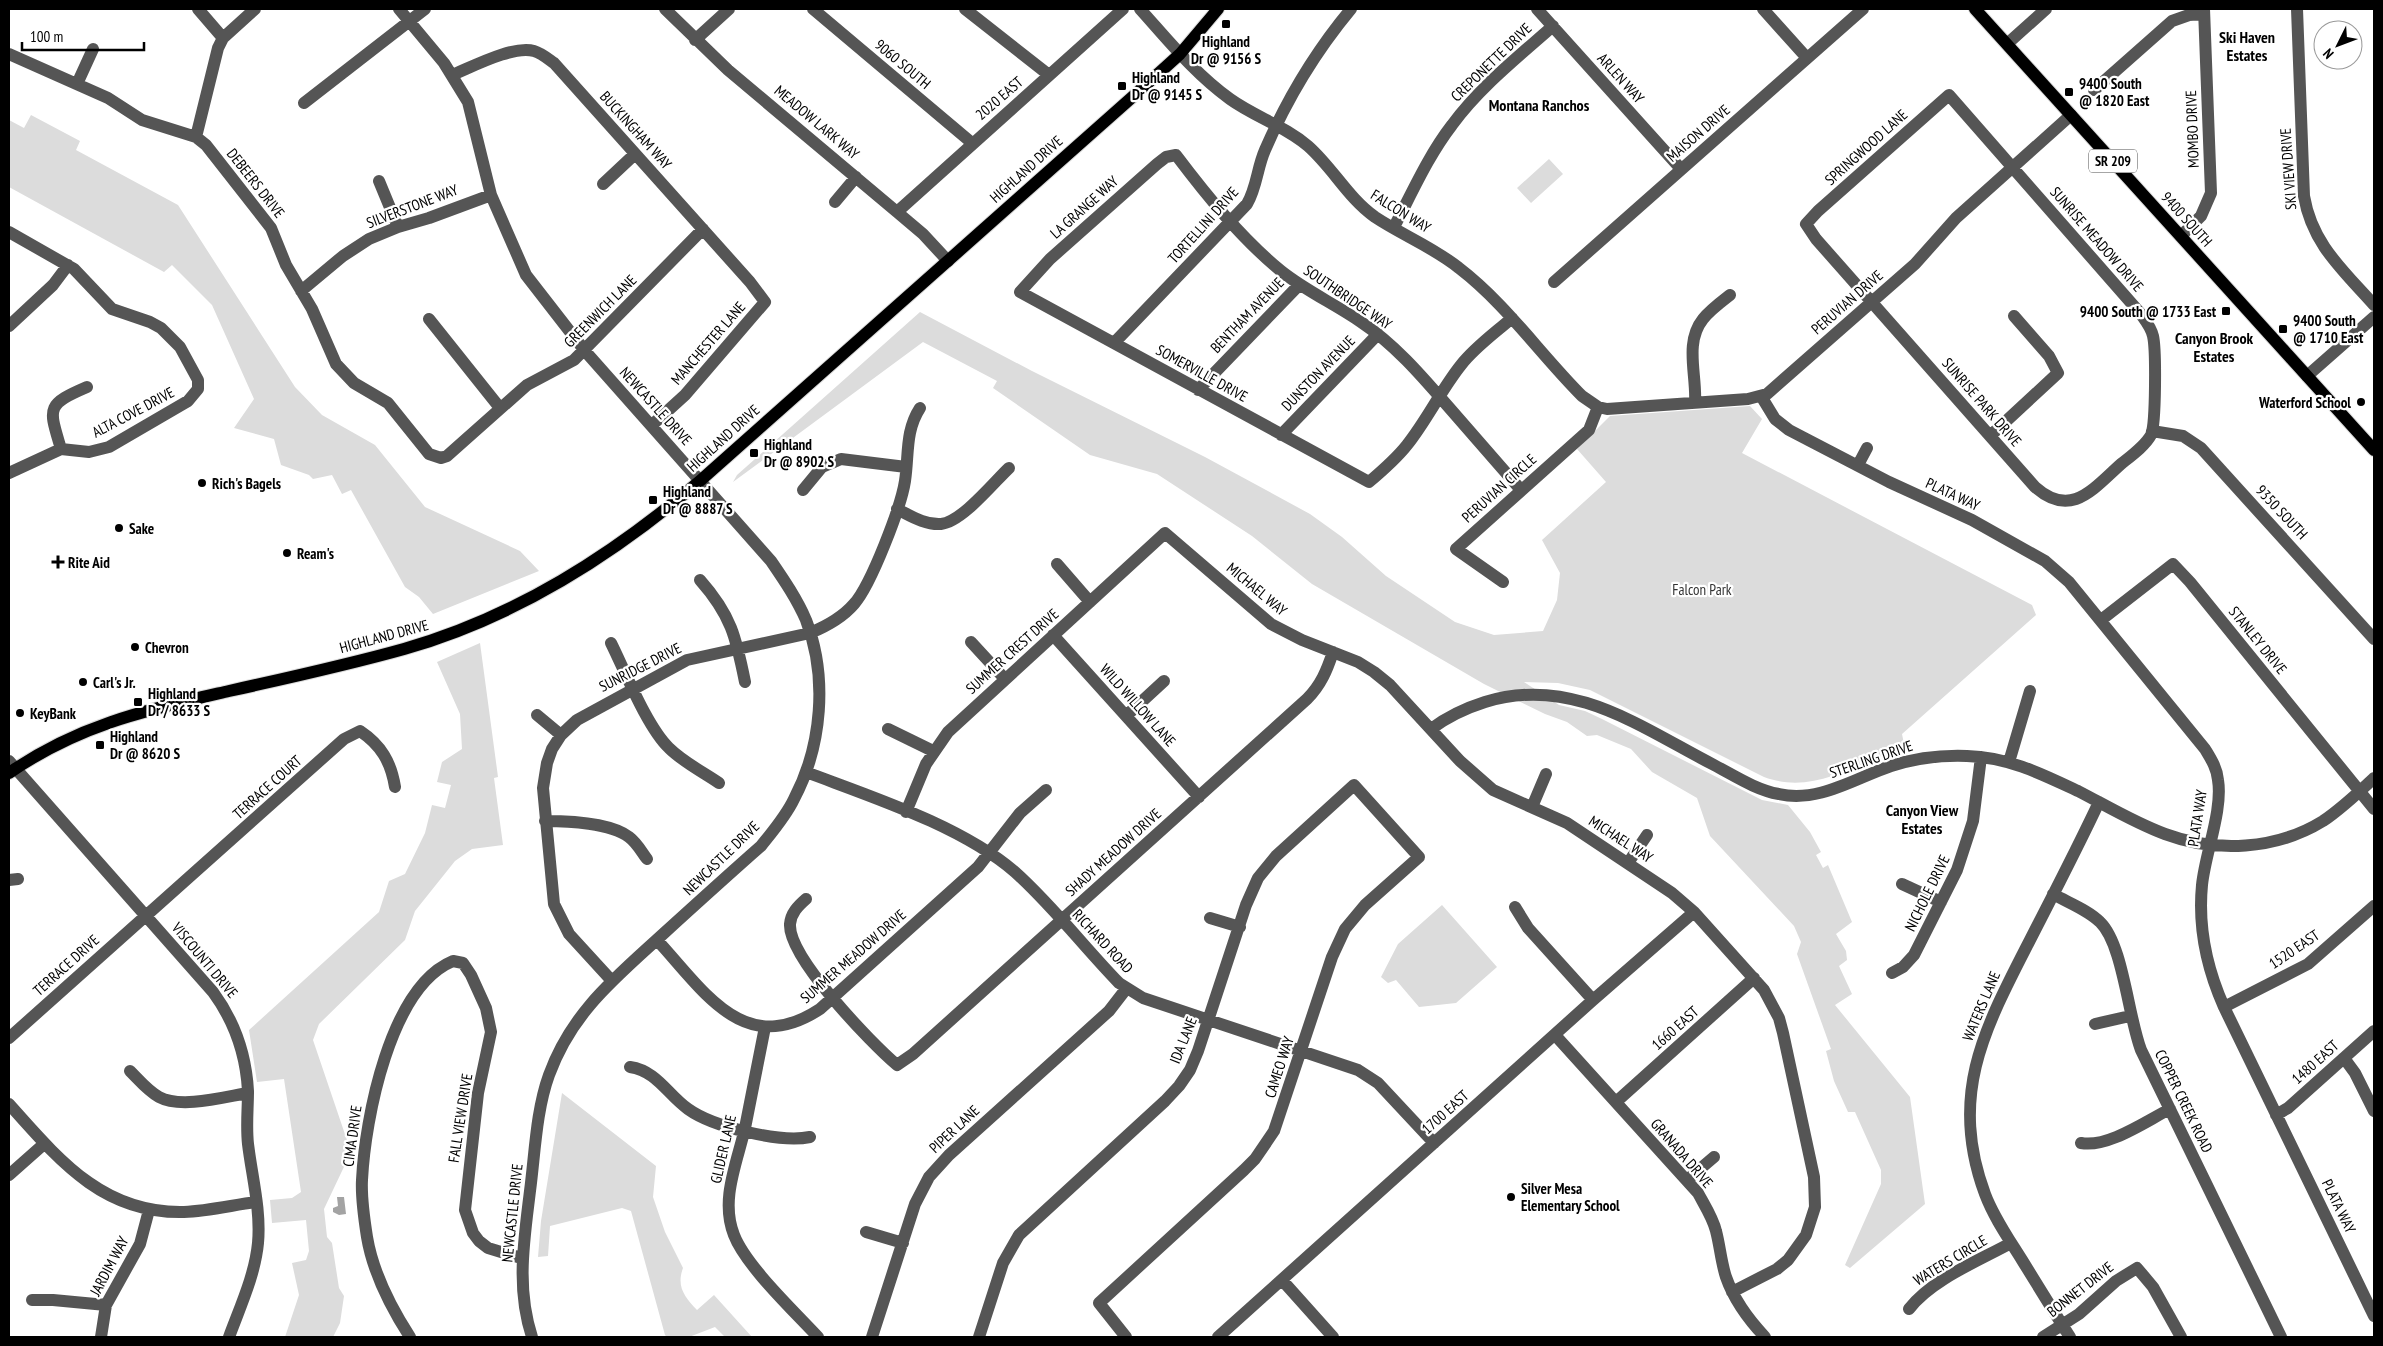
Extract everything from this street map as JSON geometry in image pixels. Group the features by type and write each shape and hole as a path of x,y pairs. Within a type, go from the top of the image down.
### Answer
{"main road":[{"name":"HIGHLAND DRIVE","path":"11,768 65,740 125,716 390,652 473,625 534,597 602,557 648,524 701,480 948,261 1180,54 1218,9"},
{"name":"9400 SOUTH","path":"1975,9 2374,450"}],"street":[{"path":"198,9 223,38"},
{"path":"196,137 218,48 223,38 255,9"},
{"name":"NEWCASTLE DRIVE","path":"398,9 452,75 468,102 491,195 526,275 584,351 751,536 790,587 810,633 816,664 819,705 814,745 806,772 794,800 761,846 612,981 577,1020 565,1040 549,1077 542,1105 521,1258 522,1294 532,1337"},
{"path":"304,103 426,9"},
{"name":"MEADOW LARK WAY","path":"665,9 696,40 897,212 948,261"},
{"path":"696,40 729,9"},
{"name":"9060 SOUTH","path":"813,9 972,143"},
{"path":"965,9 1049,75"},
{"name":"2020 EAST","path":"897,212 1123,9"},
{"name":"FALCON WAY","path":"1140,9 1180,54 1230,99 1306,144 1320,157 1361,206 1438,252 1459,267 1496,300 1573,387 1598,407"},
{"name":"TORTELLINI DRIVE","path":"1114,343 1231,221 1252,196 1264,152 1276,126 1315,57 1351,9"},
{"name":"ARLEN WAY","path":"1537,9 1681,169"},
{"path":"1763,9 1807,58"},
{"name":"MAISON DRIVE","path":"1554,282 1863,9"},
{"path":"2006,44 2046,9"},
{"name":"SKI VIEW DRIVE","path":"2297,9 2306,212 2319,242 2374,305"},
{"path":"2094,90 2172,21 2204,11"},
{"name":"MOMBO DRIVE","path":"2180,236 2201,216 2211,193 2204,11"},
{"name":"CREPONETTE DRIVE","path":"1394,227 1429,161 1451,125 1485,87 1552,26"},
{"path":"77,84 93,49"},
{"name":"BUCKINGHAM WAY","path":"452,75 515,51 533,51 543,55 554,63 750,282 765,302"},
{"name":"DEBEERS DRIVE","path":"9,54 108,98 149,123 196,137 206,145 268,223 286,265 319,324 329,351 344,374 363,390 388,403 425,450 434,457 441,458"},
{"name":"SUNRISE MEADOW DRIVE","path":"1949,96 2148,323 2153,335 2154,348 2152,430"},
{"name":"SPRINGWOOD LANE","path":"1806,224 1818,211 1949,96"},
{"name":"PERUVIAN DRIVE","path":"1598,407 1616,410 1761,396 1774,388 1915,264 1956,218 2071,115"},
{"path":"603,184 635,154"},
{"name":"SOUTHBRIDGE WAY","path":"1176,155 1257,249 1299,285 1378,334 1411,365 1521,490"},
{"name":"LA GRANGE WAY","path":"1020,292 1050,259 1157,164 1166,157 1176,155"},
{"path":"835,202 856,177"},
{"path":"379,181 398,226"},
{"name":"SILVERSTONE WAY","path":"301,291 355,248 398,226 429,218 491,195"},
{"name":"SUNRISE PARK DRIVE","path":"1806,224 1816,239 2045,496 2055,501 2066,502 2076,500 2093,489 2146,442 2152,430"},
{"name":"GREENWICH LANE","path":"441,458 447,456 527,385 565,367 584,351 703,229"},
{"path":"9,232 68,266 53,286 9,326"},
{"name":"ALTA COVE DRIVE","path":"61,449 89,452 109,447 188,401 198,389 198,380 180,348 172,338 150,322 112,309 82,276 68,266"},
{"name":"BENTHAM AVENUE","path":"1198,390 1299,285"},
{"name":"SOMERVILLE DRIVE","path":"1020,292 1369,482 1409,443 1439,397"},
{"path":"1695,403 1692,347 1694,335 1704,318 1730,295"},
{"name":"MANCHESTER LANE","path":"652,425 685,395 765,302"},
{"path":"1990,436 2058,373 2049,356 2014,316"},
{"path":"2307,376 2374,317"},
{"path":"1439,397 1469,356 1512,318"},
{"path":"429,319 500,408"},
{"name":"DUNSTON AVENUE","path":"1281,435 1378,334"},
{"path":"9,473 61,449 53,423 54,408 64,397 87,387"},
{"name":"PLATA WAY","path":"1761,396 1769,412 1781,425 1889,482 1972,520 2045,561 2066,578 2194,734 2214,763 2219,781 2218,798 2202,885 2202,931 2210,971 2224,1007 2374,1316"},
{"name":"PERUVIAN CIRCLE","path":"1503,582 1456,549 1589,430 1598,407"},
{"name":"SUNRIDGE DRIVE","path":"612,981 569,934 554,904 545,821 543,778 552,749 561,734 590,712 687,660 810,633 835,621 859,597 898,509 905,481 908,434 912,419 920,408"},
{"name":"9350 SOUTH","path":"2152,430 2183,436 2201,448 2374,638"},
{"path":"1858,465 1867,448"},
{"path":"803,490 822,467 841,459 906,467"},
{"path":"898,509 926,522 943,524 967,510 1010,468"},
{"name":"SUMMER CREST DRIVE","path":"906,812 933,751 948,732 1165,533"},
{"name":"MICHAEL WAY","path":"1165,533 1271,624 1286,634 1358,662 1374,672 1390,685 1476,777 1493,790 1567,823 1672,893 1694,912 1764,990 1779,1018 1816,1191 1812,1221 1798,1248 1777,1269 1732,1292"},
{"path":"1056,564 1090,602"},
{"name":"STANLEY DRIVE","path":"2101,620 2173,564 2374,809"},
{"path":"700,580 723,608 738,648 745,682"},
{"name":"WILD WILLOW LANE","path":"1053,635 1199,797"},
{"path":"971,642 1005,679"},
{"path":"611,643 658,734 668,747 720,783"},
{"name":"SHADY MEADOW DRIVE","path":"833,998 882,1052 897,1065 913,1054 1317,690 1324,678 1333,652"},
{"path":"1126,716 1164,682"},
{"path":"2009,762 2030,691"},
{"name":"STERLING DRIVE","path":"1431,729 1463,711 1494,699 1524,694 1557,695 1593,704 1759,788 1791,796 1824,792 1910,761 1946,756 1981,757 2009,762 2042,774 2164,833 2209,845 2252,844 2288,837 2323,821 2374,778"},
{"path":"537,716 561,734"},
{"path":"888,729 933,751"},
{"name":"TERRACE COURT","path":"145,915 352,734 360,731 374,742 384,754 393,772 395,787"},
{"name":"NICHOLE DRIVE","path":"1892,973 1903,967 1914,955 1966,849 1973,821 1981,757"},
{"name":"VISCOUNTI DRIVE","path":"11,768 145,915 223,1006 239,1039 244,1058 248,1093 247,1128 258,1226 256,1258 229,1337"},
{"name":"RICHARD ROAD","path":"806,772 949,830 990,853 1014,871 1062,920 1110,975 1126,988 1143,998 1345,1064 1369,1076 1388,1092 1434,1143"},
{"path":"1532,807 1546,774"},
{"name":"IDA LANE","path":"979,1337 1004,1263 1018,1235 1179,1086 1193,1064 1251,892 1266,866 1354,785"},
{"name":"CAMEO WAY","path":"1126,1337 1099,1303 1255,1158 1274,1131 1332,957 1344,929 1365,905 1419,857 1354,785"},
{"name":"SUMMER MEADOW DRIVE","path":"658,940 722,1010 752,1026 765,1027 792,1024 807,1018 833,998 978,867 1020,813 1046,790"},
{"name":"WATERS LANE","path":"2070,1337 2011,1244 1989,1203 1978,1170 1970,1118 1971,1092 1975,1067 1989,1021 2100,802"},
{"path":"545,821 559,821 618,831 636,843 646,859"},
{"path":"1628,862 1647,835"},
{"path":"1902,884 1941,902"},
{"name":"COPPER CREEK ROAD","path":"2054,894 2092,915 2106,929 2116,950 2130,1016 2142,1050 2282,1337"},
{"path":"806,899 795,909 790,923 791,934 806,964 833,998"},
{"name":"1520 EAST","path":"2224,1007 2308,964 2374,906"},
{"path":"1515,907 1528,928 1593,1000"},
{"name":"1700 EAST","path":"1218,1337 1593,1000 1694,912"},
{"name":"TERRACE DRIVE","path":"9,1038 145,915"},
{"path":"1210,918 1240,927"},
{"name":"FALL VIEW DRIVE","path":"458,961 466,967 475,983 486,1008 491,1032 478,1092 465,1210 473,1233 479,1242 488,1248 521,1258"},
{"name":"CIMA DRIVE","path":"410,1337 379,1280 371,1258 363,1207 363,1172 376,1083 400,1020 406,1008 427,980 447,964 458,961"},
{"name":"1660 EAST","path":"1616,1102 1754,978"},
{"name":"PIPER LANE","path":"872,1337 921,1190 938,1166 1098,1021 1126,988"},
{"path":"2096,1024 2130,1016"},
{"name":"GLIDER LANE","path":"765,1027 744,1130 729,1191 729,1220 734,1236 752,1264 818,1337"},
{"name":"1480 EAST","path":"2276,1115 2288,1108 2374,1031"},
{"name":"GRANADA DRIVE","path":"1555,1035 1698,1194 1710,1213 1716,1231 1725,1274 1732,1292 1745,1314 1765,1337"},
{"path":"2344,1058 2355,1073 2374,1112"},
{"path":"630,1067 642,1069 654,1075 672,1096 688,1109 705,1119 744,1130 788,1139 810,1137"},
{"path":"130,1071 148,1089 167,1101 187,1102 248,1093"},
{"path":"9,1104 60,1160 94,1187 129,1205 149,1210 186,1212 256,1202"},
{"path":"2081,1143 2092,1144 2106,1141 2170,1109"},
{"path":"9,1175 44,1144"},
{"path":"1687,1180 1714,1157"},
{"name":"JARDIM WAY","path":"101,1337 106,1305 140,1244 149,1210"},
{"path":"866,1232 903,1243"},
{"name":"WATERS CIRCLE","path":"1908,1309 1929,1288 2011,1244"},
{"name":"BONNET DRIVE","path":"2043,1337 2086,1308 2116,1281 2137,1268 2153,1287 2181,1337"},
{"path":"1282,1280 1333,1337"},
{"path":"32,1300 106,1305"}],"green space":[{"path":"31,115 80,141 76,150 178,205 295,387 322,415 375,445 425,507 520,551 539,571 433,614 419,597 405,587 351,490 342,494 332,475 313,479 309,475 281,465 274,439 234,428 254,399 212,305 172,265 164,272 9,187 9,120 24,128"},
{"path":"1549,159 1563,174 1531,203 1517,188"},
{"name":"Falcon Park","path":"920,312 1032,371 1205,457 1310,514 1342,537 1386,576 1455,622 1494,635 1543,631 1557,600 1560,573 1542,540 1606,482 1577,449 1610,416 1750,406 1762,419 1742,453 2032,605 2036,615 1902,734 1905,749 1818,780 1783,782 1764,777 1590,690 1558,683 1524,682 1559,705 1585,711 1762,800 1788,805 1810,832 1821,852 1816,855 1823,868 1828,865 1852,922 1836,934 1846,951 1847,960 1839,966 1852,994 1835,1005 1910,1097 1925,1204 1850,1268 1845,1265 1881,1184 1881,1170 1855,1112 1848,1112 1834,1081 1826,1051 1831,1049 1797,954 1801,942 1794,926 1710,836 1697,798 1652,772 1631,749 1597,735 1587,736 1567,722 1545,714 1484,684 1312,584 1252,536 1157,474 1090,455 993,388 997,381 923,342 733,482 737,475"},
{"path":"480,643 498,777 494,778 503,845 472,849 455,861 415,911 405,940 319,1024 313,1040 351,1152 324,1209 327,1237 332,1243 339,1288 344,1296 340,1323 333,1337 285,1337 299,1295 292,1263 306,1260 309,1251 306,1220 272,1223 270,1200 292,1198 301,1192 284,1079 257,1082 249,1030 379,912 389,881 405,874 425,833 432,805 445,808 451,785 437,782 442,762 462,749 460,714 437,662"},
{"path":"1442,905 1497,967 1456,1003 1419,1007 1396,980 1388,983 1381,977 1398,944"},
{"path":"562,1093 656,1166 653,1197 665,1232 683,1268 681,1286 685,1296 697,1310 714,1295 752,1337 725,1337 715,1327 689,1337 667,1337 665,1335 631,1211 622,1208 550,1226 548,1256 538,1257 541,1221"}],"shaded area":[{"path":"337,1197 344,1197 346,1214 339,1215 333,1212 333,1208 338,1206"}],"place":[{"name":"Highland Dr @ 9156 S","path":"1226,24"},
{"name":"Highland Dr @ 9145 S","path":"1122,86"},
{"name":"9400 South @ 1820 East","path":"2069,92"},
{"name":"9400 South @ 1733 East","path":"2226,311"},
{"name":"9400 South @ 1710 East","path":"2283,329"},
{"name":"Waterford School","path":"2361,402"},
{"name":"Highland Dr @ 8902 S","path":"754,453"},
{"name":"Rich's Bagels","path":"202,483"},
{"name":"Highland Dr @ 8887 S","path":"653,500"},
{"name":"Sake","path":"119,528"},
{"name":"Ream's","path":"287,553"},
{"name":"Rite Aid","path":"58,562"},
{"name":"Chevron","path":"135,647"},
{"name":"Carl's Jr.","path":"83,682"},
{"name":"Highland Dr / 8633 S","path":"138,702"},
{"name":"KeyBank","path":"20,713"},
{"name":"Highland Dr @ 8620 S","path":"100,745"},
{"name":"Silver Mesa Elementary School","path":"1511,1197"}],"district":[{"name":"Ski Haven Estates","path":"2247,46"},
{"name":"Montana Ranchos","path":"1539,105"},
{"name":"Canyon Brook Estates","path":"2214,347"},
{"name":"Canyon View Estates","path":"1922,819"}]}
